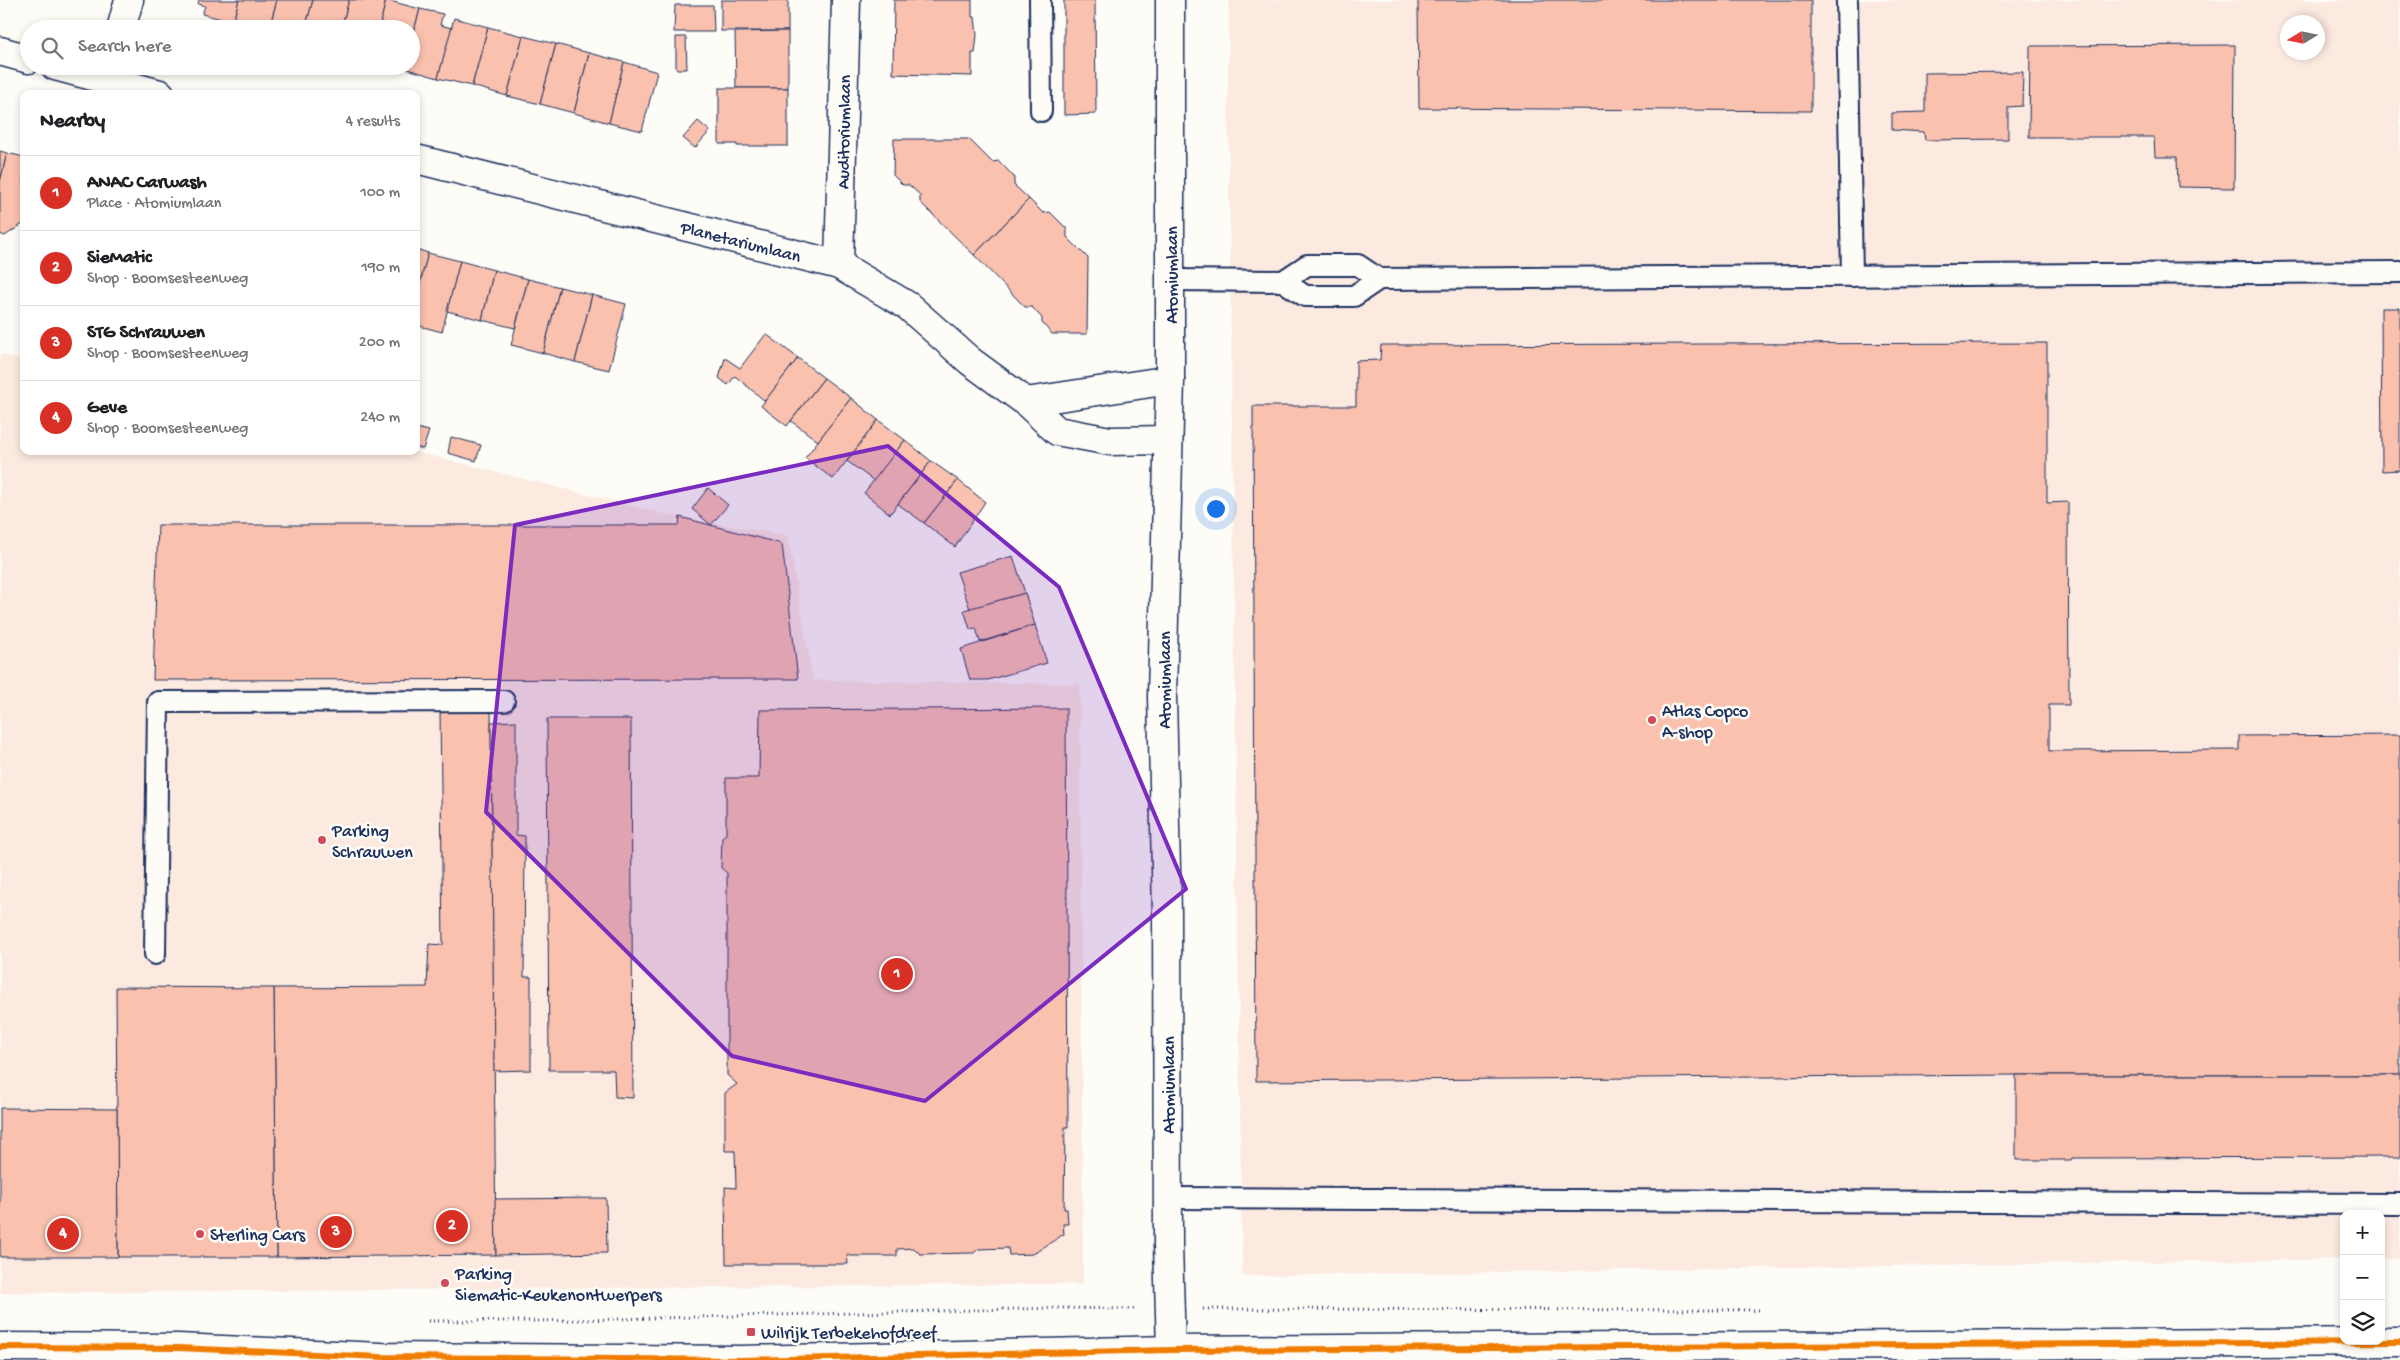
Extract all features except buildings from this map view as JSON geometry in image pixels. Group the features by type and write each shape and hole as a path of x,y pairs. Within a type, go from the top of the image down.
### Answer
{"street":[{"path":"123,20 129,0"},
{"name":"Auditoriumlaan","path":"839,265 846,0"},
{"name":"Atomiumlaan","path":"1170,0 1170,380 1162,697 1168,923 1168,1309 1172,1355"},
{"path":"0,51 20,57"},
{"path":"114,75 150,90"},
{"name":"Planetariumlaan","path":"420,160 839,265 908,306 970,361 1026,402 1057,431 1110,441 1168,440"},
{"path":"1026,402 1170,380"},
{"path":"0,1347 178,1348 381,1357 740,1360 2400,1342"}],"lane":[{"path":"1040,0 1040,111"},
{"path":"1847,0 1852,276"},
{"path":"1171,280 1283,281 1308,265 1358,265 1379,279"},
{"path":"1283,281 1305,296 1354,296 1379,279 2400,272"},
{"path":"155,954 158,702 504,701"},
{"path":"1169,1198 2400,1204"}],"path":[{"path":"690,1317 1057,1308 1168,1309"}],"highlighted area":[{"path":"888,446 1059,587 1186,889 925,1101 732,1056 486,812 515,525"}],"shaded area":[{"path":"1229,0 2400,0 2400,1259 2385,1259 2385,1210 2340,1210 2340,1259 1242,1276 1228,87"},
{"path":"0,354 20,360 20,455 420,455 420,453 665,514 788,536 813,680 1080,684 1083,1284 0,1293"}],"transit line":[{"path":"0,1347 178,1348 381,1357 741,1360 1171,1350 2400,1342"}],"place":[{"name":"Atlas Copco A-shop","path":"1652,720"},
{"name":"Parking Schrauwen","path":"322,840"},
{"name":"ANAC Carwash","path":"897,974"},
{"name":"SieMatic","path":"452,1226"},
{"name":"STG Schrauwen","path":"336,1232"},
{"name":"Geve","path":"63,1234"},
{"name":"Sterling Cars","path":"200,1234"},
{"name":"Parking Siematic-Keukenontwerpers","path":"445,1283"},
{"name":"Wilrijk Terbekehofdreef","path":"751,1332"}]}
